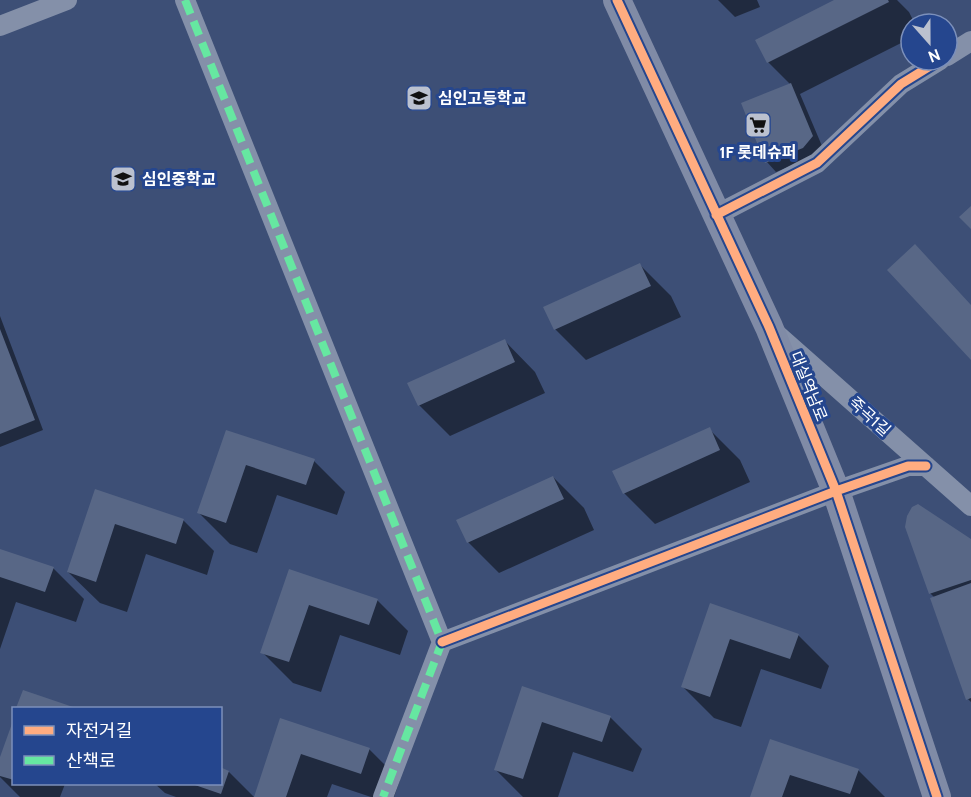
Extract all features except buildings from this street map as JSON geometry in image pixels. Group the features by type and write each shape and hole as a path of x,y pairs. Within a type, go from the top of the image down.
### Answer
{"street":[{"path":"0,26 67,0"},
{"path":"185,0 442,642 383,797"},
{"name":"대실역남로","path":"617,0 769,327 836,490 937,797"},
{"path":"716,215 817,163 901,84 920,72"},
{"name":"죽곡1길","path":"769,327 971,506"},
{"path":"442,642 836,490 908,466 926,466"}],"marked path":[{"path":"185,0 442,642 383,797"}],"cycle path":[{"path":"617,0 769,327 836,491 937,797"},
{"path":"716,215 817,163 901,84 920,72"},
{"path":"442,642 836,491 908,466 926,466"}],"place":[{"name":"심인고등학교","path":"419,98"},
{"name":"1F 롯데슈퍼","path":"758,125"},
{"name":"심인중학교","path":"123,179"}]}
